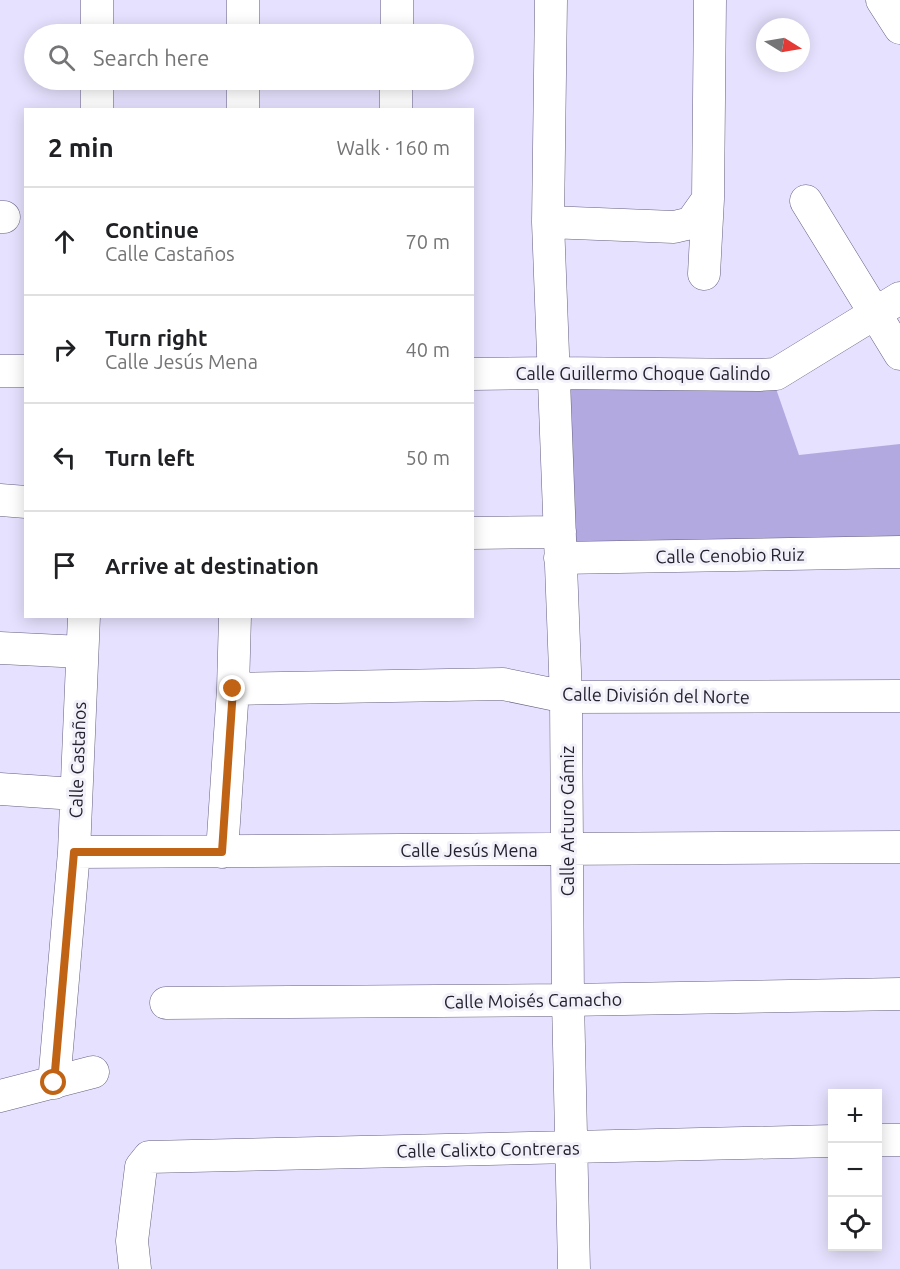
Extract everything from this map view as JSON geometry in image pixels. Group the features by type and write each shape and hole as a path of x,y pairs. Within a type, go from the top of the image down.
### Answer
{"street":[{"path":"97,0 97,24"},
{"path":"243,0 243,24"},
{"path":"397,0 397,24"},
{"name":"Calle Arturo Gámiz","path":"551,0 548,222 566,697 568,1000 574,1269"},
{"path":"705,274 710,0"},
{"path":"882,0 900,28"},
{"path":"97,90 97,108"},
{"path":"243,90 243,108"},
{"path":"396,90 396,108"},
{"path":"548,222 674,227 691,223 708,199"},
{"path":"806,201 887,306 900,354"},
{"name":"Calle Guillermo Choque Galindo","path":"474,374 776,374 887,306"},
{"path":"0,371 24,371"},
{"path":"0,500 24,502"},
{"name":"Calle Cenobio Ruiz","path":"474,533 560,545 900,552"},
{"name":"Calle Castaños","path":"54,1083 74,852 84,618"},
{"path":"222,852 233,689 235,618"},
{"path":"0,648 82,652"},
{"name":"Calle División del Norte","path":"233,689 503,684 566,697 900,696"},
{"path":"0,789 75,794"},
{"name":"Calle Jesús Mena","path":"74,852 900,847"},
{"name":"Calle Moisés Camacho","path":"166,1003 568,1000 900,994"},
{"path":"0,1096 93,1072"},
{"path":"882,1140 900,1140"},
{"name":"Calle Calixto Contreras","path":"135,1269 132,1241 141,1167 149,1156 828,1141"}],"shaded area":[{"path":"565,379 773,380 799,455 900,444 900,537 571,543"}],"route":[{"path":"54,1083 74,852 222,852 233,689"}]}
